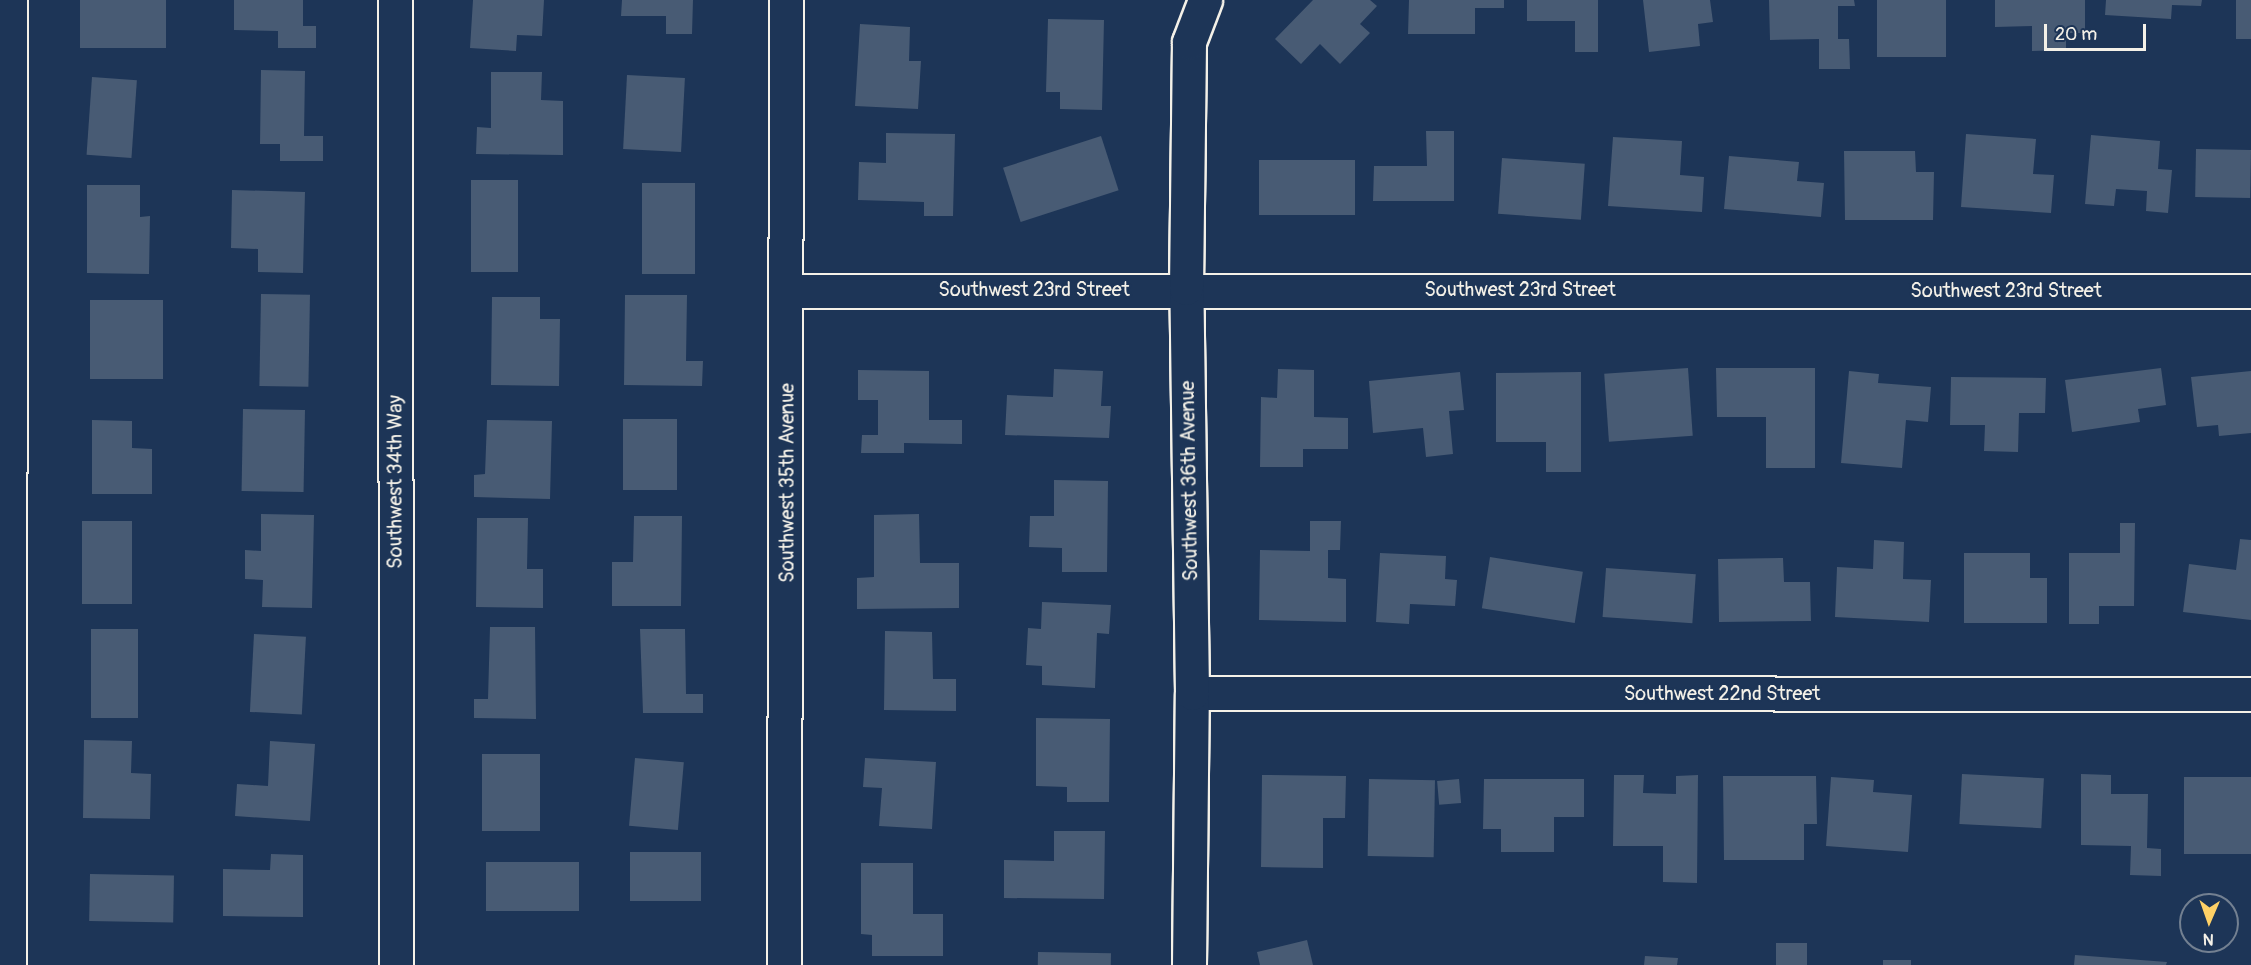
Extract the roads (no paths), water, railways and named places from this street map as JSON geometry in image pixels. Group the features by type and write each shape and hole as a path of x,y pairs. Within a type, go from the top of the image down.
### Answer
{"street":[{"path":"9,965 10,0"},
{"name":"Southwest 34th Way","path":"395,0 396,965"},
{"name":"Southwest 35th Avenue","path":"784,965 789,291 786,0"},
{"name":"Southwest 36th Avenue","path":"1189,965 1192,693 1186,288 1189,42 1205,0"},
{"name":"Southwest 23rd Street","path":"789,291 1186,288 2251,291"},
{"name":"Southwest 22nd Street","path":"1192,693 2251,693"}]}
